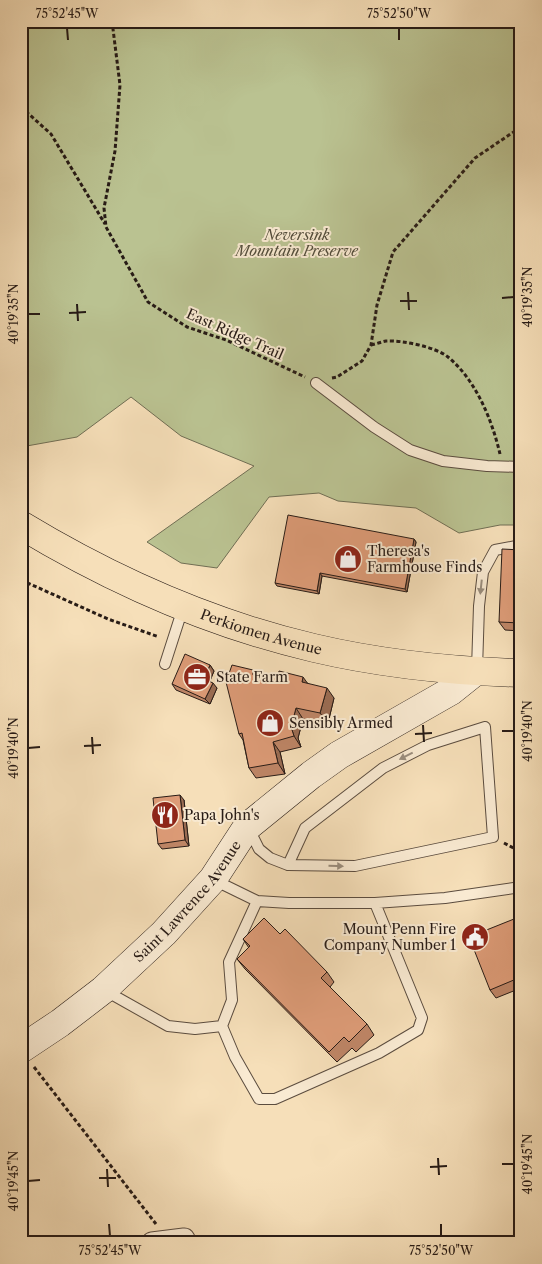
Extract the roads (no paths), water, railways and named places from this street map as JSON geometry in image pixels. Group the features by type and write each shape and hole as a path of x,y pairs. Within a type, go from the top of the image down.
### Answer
{"main road":[{"name":"Perkiomen Avenue","path":"21,525 89,564 146,591 264,635 314,648 416,666 476,672 521,673"},
{"name":"Saint Lawrence Avenue","path":"27,1058 60,1023 103,990 164,933 214,879 248,827 311,775 340,754 451,691 476,672"}],"lane":[{"path":"316,383 410,450 443,461 487,466 521,467"},
{"path":"476,672 479,606 483,572 495,550 521,545"},
{"path":"165,664 184,606"},
{"path":"248,827 259,849 270,858 288,865 355,866 493,837 484,727 428,745 383,768 305,828 288,865"},
{"path":"214,879 257,900 289,903 375,903 445,898 521,887"},
{"path":"257,900 228,962 232,1000 222,1026 235,1057 259,1098 267,1099 275,1099 379,1054 418,1030 422,1018 375,903"},
{"path":"103,990 168,1026 195,1029 222,1026"}],"place":[{"name":"Theresa's Farmhouse Finds","path":"348,559"},
{"name":"State Farm","path":"197,677"},
{"name":"Sensibly Armed","path":"270,723"},
{"name":"Papa John's","path":"165,815"},
{"name":"Mount Penn Fire Company Number 1","path":"475,937"}],"park label":[{"name":"Neversink Mountain Preserve","path":"297,244"}]}
